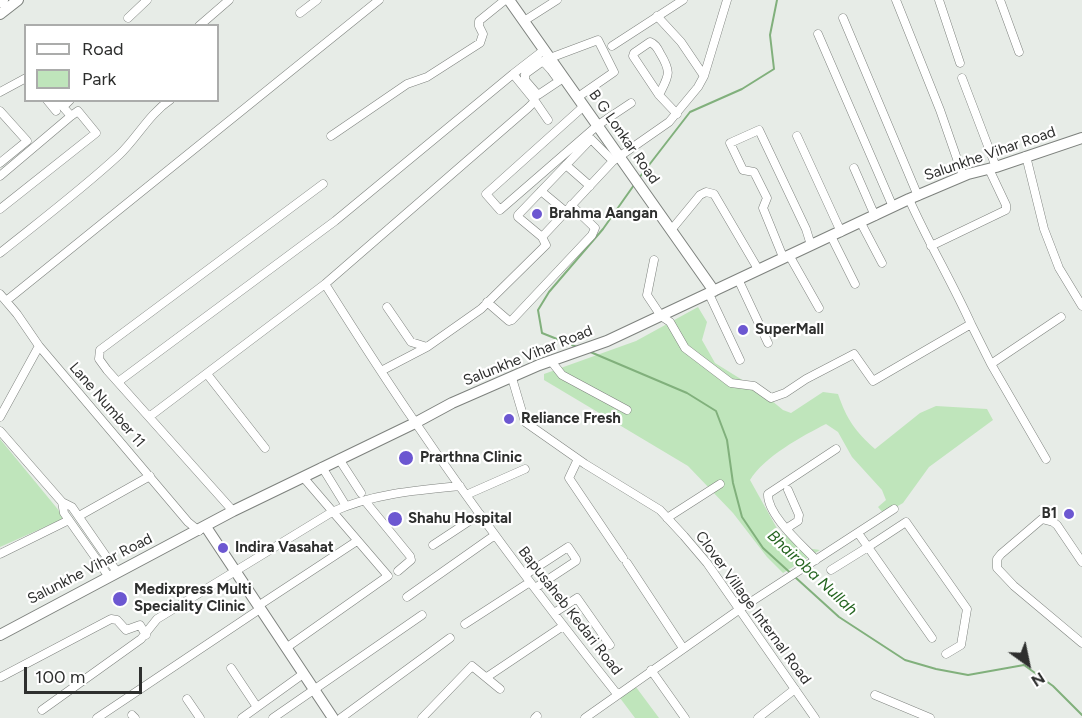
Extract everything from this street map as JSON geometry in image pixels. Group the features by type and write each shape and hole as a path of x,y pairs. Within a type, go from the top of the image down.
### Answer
{"street":[{"path":"0,14 18,0"},
{"path":"128,18 147,0"},
{"path":"201,24 228,0"},
{"path":"300,14 317,0"},
{"path":"6,301 379,0"},
{"path":"332,136 407,84 427,78 480,43 483,34 479,21 507,0"},
{"name":"B G Lonkar Road","path":"507,0 598,125 617,159 634,176 661,213 712,292"},
{"path":"524,21 557,0"},
{"path":"612,46 683,0"},
{"path":"542,237 617,159 677,114 704,76 727,0"},
{"path":"896,0 940,110 963,177"},
{"path":"939,0 960,63"},
{"path":"1000,0 1019,52"},
{"path":"657,16 681,42 704,76"},
{"path":"843,18 932,246 991,364 1046,459"},
{"path":"818,34 893,207"},
{"path":"118,382 335,221 513,74 550,61 598,39 614,72 486,194 500,210 598,125 631,102"},
{"path":"659,95 669,69 655,45 650,42 634,53 633,57 659,95 677,114"},
{"path":"548,120 526,86 525,74 543,61 550,61"},
{"path":"513,74 526,86 541,95 559,81 550,61"},
{"path":"932,246 1006,210 962,78"},
{"path":"0,92 24,79"},
{"path":"149,417 324,284 535,101"},
{"path":"0,254 123,151 140,129 168,102"},
{"path":"59,106 71,116"},
{"path":"0,111 27,141 0,163"},
{"path":"0,176 78,111 96,133 0,209"},
{"path":"811,245 806,229 759,130 730,142 743,170 754,172 767,198 763,208 786,256 819,308"},
{"path":"797,136 842,232"},
{"path":"381,371 449,333 487,302 546,245 542,237 518,216 592,138 617,159"},
{"name":"Salunkhe Vihar Road","path":"0,635 233,511 452,403 551,361 608,341 758,268 842,232 914,197 963,177 1082,138"},
{"path":"1026,156 1044,229 1059,268 1082,306"},
{"path":"566,165 590,186"},
{"path":"854,168 875,216"},
{"path":"233,511 99,359 100,350 324,184"},
{"path":"487,302 510,321 512,320 592,235 595,228 541,191"},
{"path":"672,229 700,195 706,192 714,194 758,268"},
{"path":"861,223 882,263"},
{"path":"831,236 855,284"},
{"path":"654,260 647,295 661,316 670,322 685,348 730,383 754,386 771,398 785,393 806,379 854,354 873,381 971,324"},
{"path":"738,279 768,343"},
{"name":"Bapusaheb Kedari Road","path":"324,284 415,423 466,495 563,626 617,694 585,718"},
{"path":"712,292 740,360"},
{"name":"Lane Number 11","path":"0,294 39,346 188,522 202,529"},
{"path":"387,307 411,342 427,347"},
{"path":"991,364 1061,316"},
{"path":"0,417 39,346"},
{"path":"551,361 562,375 627,410"},
{"path":"207,374 265,448"},
{"name":"Clover Village Internal Road","path":"512,378 525,422 578,459 660,510 707,563 815,718"},
{"path":"0,430 62,502 72,507 113,574"},
{"path":"816,560 768,505 768,494 836,449"},
{"path":"339,459 363,497 410,556 411,560 398,571"},
{"path":"578,459 569,478 683,648"},
{"path":"322,467 346,506"},
{"path":"466,495 525,469"},
{"path":"79,516 150,476"},
{"path":"286,648 388,576 303,477"},
{"path":"667,518 720,484"},
{"path":"42,710 146,635 157,619 332,512 363,497 460,486"},
{"path":"787,528 798,521 799,514 788,490"},
{"path":"62,502 64,513 113,574"},
{"path":"617,694 740,609 894,509"},
{"path":"434,545 480,514"},
{"path":"1082,562 1057,525 1042,519 1001,554 997,564 1014,586 1082,643"},
{"path":"0,554 69,520"},
{"path":"831,570 906,522 967,609 961,645 946,654"},
{"path":"202,529 235,571 333,718"},
{"path":"858,533 932,638"},
{"path":"407,597 495,535"},
{"path":"98,718 357,541"},
{"path":"465,624 530,582 576,561 568,546 530,582"},
{"path":"554,613 577,598 609,645"},
{"path":"273,718 422,615"},
{"path":"1,677 111,619 117,620 126,630 140,625 146,635"},
{"path":"487,677 563,626"},
{"path":"341,718 450,638"},
{"path":"422,718 472,666 500,689"},
{"path":"231,668 257,707"},
{"path":"651,670 685,718"},
{"path":"242,718 303,674"},
{"path":"758,718 795,689"},
{"path":"875,695 930,718"},
{"path":"187,699 200,718"}],"green space":[{"path":"698,307 707,322 702,340 715,363 760,391 783,410 791,413 823,392 838,394 852,424 875,449 920,413 936,406 987,409 993,420 929,467 903,503 884,514 878,507 886,500 882,490 852,457 838,432 826,424 774,455 756,471 750,480 779,532 800,542 806,548 820,550 783,573 767,557 733,513 688,466 544,380 544,374 636,341"},
{"path":"0,439 65,518 0,547"},
{"path":"633,683 659,718 635,718 617,694"}],"waterway":[{"path":"639,178 690,112 742,89 774,69 770,35 777,0"},
{"path":"577,347 542,333 538,310 549,292 603,229 634,185"},
{"name":"Bhairoba Nullah","path":"588,351 687,393 716,411 727,440 733,483 742,517 763,548 839,617 905,660 936,669 968,675 1024,665 1053,686 1082,715"}],"place":[{"name":"Brahma Aangan","path":"537,214"},
{"name":"SuperMall","path":"743,330"},
{"name":"Reliance Fresh","path":"509,419"},
{"name":"Prarthna Clinic","path":"406,458"},
{"name":"B1","path":"1069,514"},
{"name":"Shahu Hospital","path":"395,519"},
{"name":"Indira Vasahat","path":"223,548"},
{"name":"Medixpress Multi Speciality Clinic","path":"120,599"}]}
